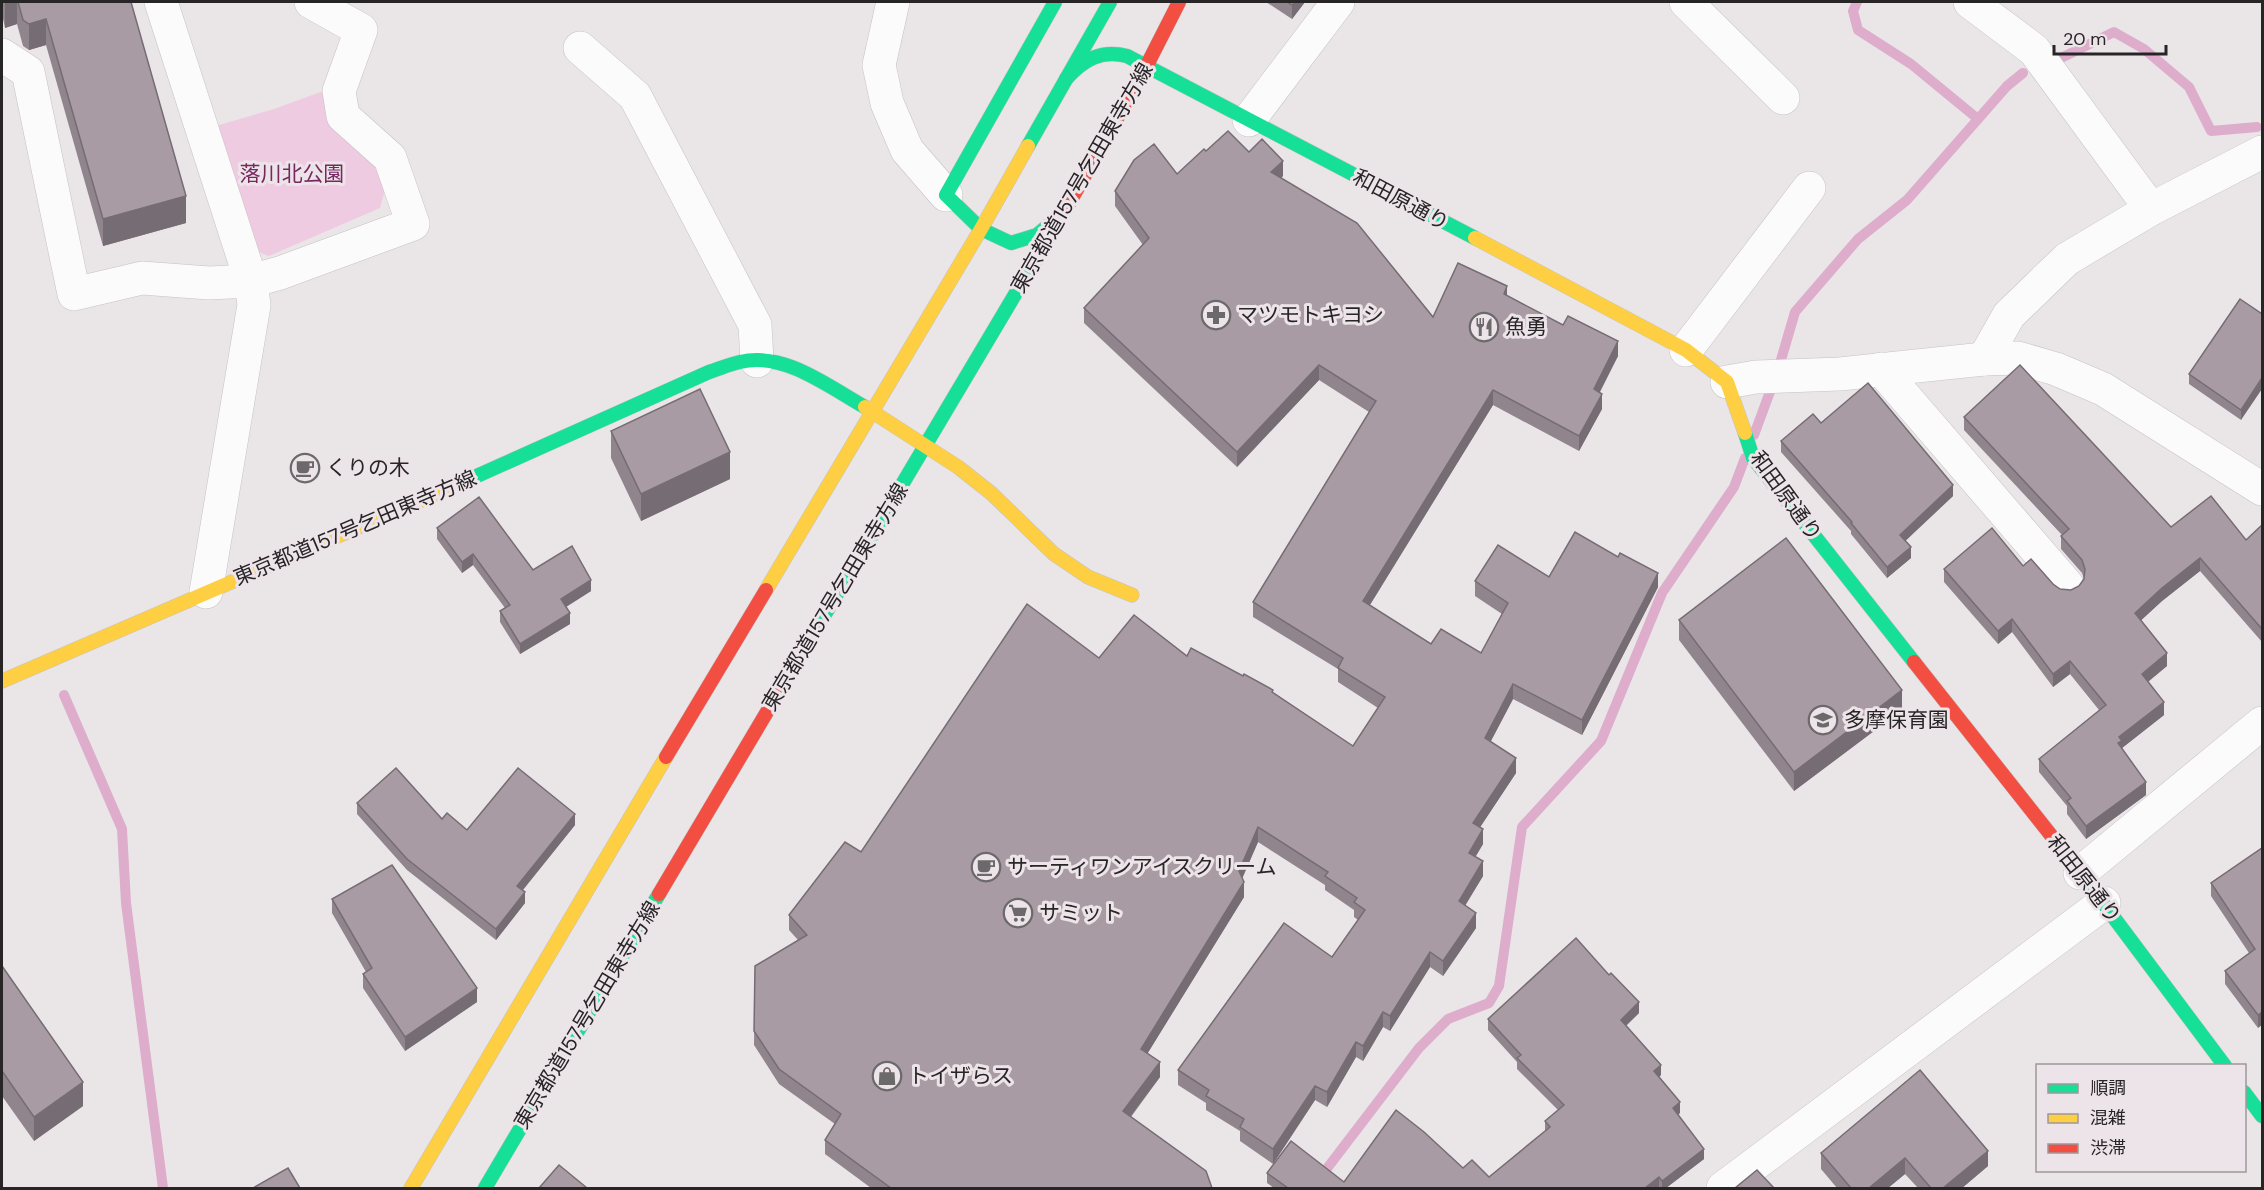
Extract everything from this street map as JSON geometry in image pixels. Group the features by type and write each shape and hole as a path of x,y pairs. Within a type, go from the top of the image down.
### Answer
{"main road":[{"path":"1055,2 946,195 981,229 1011,243 1037,235 1063,213"},
{"path":"411,1188 981,229 1110,2"},
{"name":"東京都道157号乞田東寺方線","path":"485,1188 1063,213 1147,65 1179,2"},
{"name":"和田原通り","path":"1066,79 1080,62 1100,54 1121,53 1742,379 1738,416 1753,458 2104,903 2224,1064"},
{"name":"東京都道157号乞田東寺方線","path":"2,681 541,449 709,372 742,361 769,361 792,366 873,412 958,466 991,493 1053,554 1088,577 1132,595"}],"street":[{"path":"161,2 250,281 254,304 206,592"},
{"path":"2,55 28,72 74,294 142,278 208,283 250,281 280,273 413,224 390,158 343,116 339,91 361,30 311,2"},
{"path":"893,2 879,65 886,103 908,150 946,195"},
{"path":"1249,120 1338,2"},
{"path":"1686,2 1783,98"},
{"path":"1970,2 2034,50 2151,209"},
{"path":"580,48 635,96 755,326 757,361"},
{"path":"1984,359 2009,315 2067,259 2151,209 2262,152"},
{"path":"1686,350 1809,188"},
{"path":"1742,379 1840,374 1984,359 2018,358 2056,369 2103,389 2262,489"},
{"path":"1881,369 2067,585"},
{"path":"2080,873 2262,723"},
{"path":"1723,1188 2104,903"}],"green space":[{"name":"落川北公園","path":"326,90 372,157 386,186 380,208 269,256 244,247 205,129 274,109"}],"building":[{"path":"18,2 131,2 186,196 103,219 46,19 29,24 23,20"},
{"path":"1228,131 1249,152 1262,139 1283,161 1271,172 1357,223 1433,317 1458,263 1507,286 1504,294 1563,325 1568,316 1618,341 1594,389 1602,394 1579,436 1493,390 1363,601 1431,644 1441,629 1481,653 1508,603 1475,581 1498,545 1549,577 1575,532 1618,557 1620,553 1658,573 1582,720 1513,684 1485,738 1516,758 1473,823 1483,829 1469,853 1483,861 1459,901 1476,913 1443,961 1430,952 1390,1016 1383,1012 1363,1046 1356,1042 1327,1092 1315,1086 1273,1149 1240,1127 1244,1119 1206,1096 1209,1090 1178,1070 1284,923 1332,957 1365,910 1354,902 1357,898 1325,876 1328,872 1258,827 1239,871 1244,882 1141,1049 1160,1062 1123,1111 1206,1171 1212,1188 891,1188 825,1140 841,1114 779,1069 754,1031 755,966 807,935 789,915 845,842 861,852 1027,604 1099,658 1134,615 1187,656 1191,648 1243,676 1244,674 1273,690 1272,692 1353,746 1385,697 1338,668 1343,658 1253,602 1376,401 1319,365 1237,452 1084,308 1149,238 1115,191 1134,160 1154,144 1177,174"},
{"path":"2240,299 2262,314 2262,378 2241,410 2189,374"},
{"path":"2020,365 2171,527 2211,496 2246,540 2262,525 2262,629 2200,558 2135,613 2167,653 2142,674 2164,702 2119,737 2122,741 2118,743 2146,782 2086,826 2067,801 2071,798 2039,759 2106,705 2070,661 2053,674 2012,619 1998,631 1944,569 1992,528 2023,566 2031,559 2060,589 2071,590 2079,586 2084,579 2085,569 2082,560 2061,536 2069,529 1964,417"},
{"path":"1868,383 1953,485 1900,535 1911,547 1887,567 1852,522 1781,441 1813,414 1821,423"},
{"path":"700,389 730,452 641,494 611,431"},
{"path":"479,497 533,570 572,546 591,580 561,599 570,613 520,644 500,611 510,605 473,554 462,562 437,528"},
{"path":"1786,538 1902,690 1794,772 1679,620"},
{"path":"396,768 442,819 447,813 467,830 518,768 575,814 517,886 525,892 496,929 407,859 357,803"},
{"path":"2262,848 2262,1012 2258,1015 2225,971 2255,949 2211,883"},
{"path":"392,865 477,988 405,1037 363,974 372,968 332,899"},
{"path":"1576,938 1609,975 1611,973 1639,1002 1621,1020 1661,1065 1654,1071 1680,1102 1673,1108 1704,1149 1662,1181 1659,1177 1645,1188 1288,1188 1267,1173 1291,1141 1344,1182 1396,1110 1463,1168 1472,1160 1489,1177 1550,1127 1545,1121 1564,1105 1517,1058 1521,1055 1488,1019"},
{"path":"2,966 83,1082 34,1117 2,1071"},
{"path":"1920,1070 1988,1151 1943,1188 1931,1188 1905,1158 1869,1188 1851,1188 1821,1153"},
{"path":"559,1165 587,1188 539,1188"},
{"path":"288,1168 300,1188 253,1188"},
{"path":"1757,1170 1774,1188 1735,1188"}],"waterway":[{"path":"1857,2 1853,11 1858,30 1911,64 1978,119"},
{"path":"2059,59 2114,32 2144,49 2189,87 2211,131 2257,127"},
{"path":"1754,435 1778,370 1795,312 1858,239 1907,200 2007,86 2023,73"},
{"path":"1312,1188 1419,1048 1448,1019 1489,1003 1499,986 1522,827 1601,741 1662,593 1734,487 1745,458"},
{"path":"64,695 122,829 126,903 163,1188"}],"traffic: fast":[{"path":"1055,2 946,195 981,229 1011,243 1037,235 1058,217"},
{"path":"1028,146 1110,2"},
{"path":"1066,79 1079,66 1093,58 1109,54 1127,56 1475,238"},
{"path":"793,668 1067,207"},
{"path":"470,479 709,372 740,362 757,360 789,366 821,381 865,407"},
{"path":"1745,433 1753,458 1914,662"},
{"path":"2073,863 2224,1064"},
{"path":"485,1188 659,894"},
{"path":"2246,1095 2262,1116"}],"traffic: slow":[{"path":"766,590 1028,146"},
{"path":"1475,238 1686,350 1727,382 1745,433"},
{"path":"865,407 958,467 991,493 1054,554 1088,577 1132,595"},
{"path":"2,681 470,479"},
{"path":"411,1188 666,757"}],"traffic: jam":[{"path":"1067,207 1147,65 1179,2"},
{"path":"666,757 766,590"},
{"path":"1914,662 2073,863"},
{"path":"659,894 793,668"}],"place":[{"name":"マツモトキヨシ","path":"1216,315"},
{"name":"魚勇","path":"1484,327"},
{"name":"くりの木","path":"305,468"},
{"name":"多摩保育園","path":"1823,720"},
{"name":"サーティワンアイスクリーム","path":"986,867"},
{"name":"サミット","path":"1018,913"},
{"name":"トイザらス","path":"887,1076"}]}
